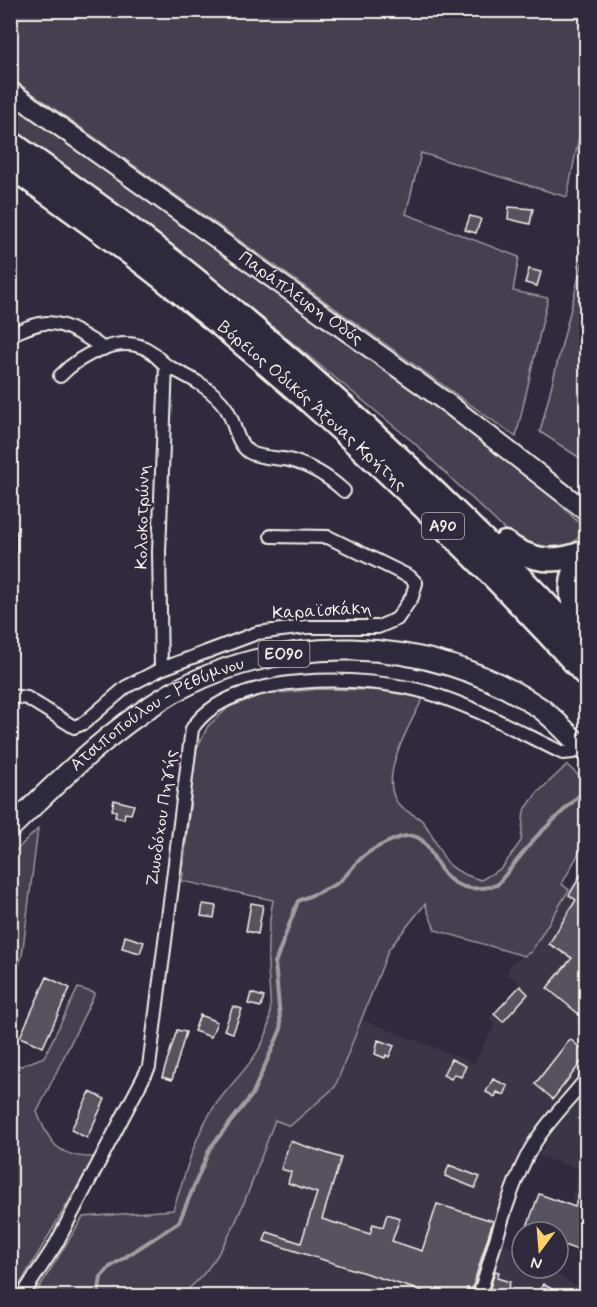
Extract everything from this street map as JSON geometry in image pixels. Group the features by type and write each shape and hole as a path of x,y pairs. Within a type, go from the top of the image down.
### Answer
{"highway":[{"name":"Βόρειος Οδικός Άξονας Κρήτης","path":"10,142 146,241 298,378 484,566 586,675"},
{"name":"Βόρειος Οδικός Άξονας Κρήτης","path":"10,166 298,378 434,489 586,646"},
{"path":"298,378 358,407 396,439 505,543 586,627"},
{"path":"298,378 331,433 504,603 586,691"},
{"path":"505,543 519,553 544,560 569,558 586,551"},
{"path":"586,551 575,566 571,581 571,598 576,614 586,627"}],"main road":[{"name":"Ατσιποπούλου - Ρεθύμνου","path":"10,828 119,727 162,698 208,674 253,658 353,650 401,653 442,662 480,676 541,709 584,749"}],"street":[{"name":"Παράπλευρη Οδός","path":"10,91 440,398 586,511"},
{"path":"10,335 35,324 53,321 65,325 103,349"},
{"path":"60,376 74,361 103,349 117,346 143,348 166,365 213,393 227,409 242,444 251,453 291,461 325,474 344,491"},
{"name":"Κολοκοτρώνη","path":"160,669 159,552 166,365"},
{"path":"10,535 10,549"},
{"name":"Καραϊσκάκη","path":"10,696 27,698 74,727 84,723 126,687 160,669 257,633 306,627 378,627 397,619 415,590 416,583 410,577 333,539 271,537"},
{"name":"Ζωοδόχου Πηγής","path":"22,1296 56,1244 149,1067 192,729 202,715 220,702 262,687 283,683 391,686 430,694 468,707 563,753 584,749"},
{"path":"479,1296 515,1181 528,1154 544,1129 586,1079"}],"shaded area":[{"path":"11,10 586,11 586,102 567,197 421,153 406,214 519,257 513,291 548,298 516,437 11,78"},
{"path":"10,103 401,379 559,503 581,525 580,536 564,551 530,549 506,531 412,441 199,266 67,168 11,130"},
{"path":"586,248 586,462 540,432"},
{"path":"318,689 377,690 423,698 404,736 393,766 391,781 393,794 402,808 425,824 450,865 457,871 481,880 502,868 521,841 524,811 537,793 567,765 586,782 586,840 562,884 569,890 531,952 524,956 435,930 425,904 389,949 335,1087 290,1126 275,1120 249,1191 226,1240 213,1262 197,1281 179,1296 34,1296 83,1217 173,1210 203,1126 262,1044 270,1015 268,948 273,900 182,881 196,750 208,726 229,707 261,695"},
{"path":"38,829 22,956 11,985 11,855"},
{"path":"586,861 586,1067 554,1103 519,1151 494,1237 510,1247 510,1280 566,1280 586,1291 586,1296 179,1296 194,1287 229,1238 275,1119 335,1088 363,1020 474,1063 495,1024 489,1019 520,984 507,974 511,963 531,952"},
{"path":"78,988 95,993 37,1112 46,1132 57,1146 72,1155 95,1157 19,1286 10,1282 11,1064 21,1066 44,1057"},
{"path":"586,1091 586,1207 571,1202 580,1169 538,1156 566,1112"}],"building":[{"path":"509,207 533,209 530,224 508,219"},
{"path":"470,216 481,219 476,233 465,230"},
{"path":"529,269 541,272 537,286 525,283"},
{"path":"114,800 134,805 131,814 125,813 124,819 115,817 116,811 112,810"},
{"path":"586,867 586,1020 547,988 572,958 549,944 576,900 569,895"},
{"path":"251,903 263,905 258,934 246,931"},
{"path":"203,904 216,906 214,918 201,916"},
{"path":"125,936 144,942 140,953 122,948"},
{"path":"47,977 70,988 43,1047 20,1037"},
{"path":"520,986 528,994 503,1022 494,1014"},
{"path":"251,993 264,997 261,1007 248,1004"},
{"path":"233,1006 242,1009 233,1033 224,1030"},
{"path":"200,1015 217,1022 211,1037 194,1031"},
{"path":"177,1030 186,1032 172,1080 162,1077"},
{"path":"570,1039 586,1053 586,1056 553,1099 535,1084"},
{"path":"378,1040 394,1046 389,1057 386,1055 385,1058 375,1054"},
{"path":"451,1059 466,1066 461,1077 454,1074 451,1079 443,1075"},
{"path":"493,1079 508,1086 504,1095 497,1092 495,1097 486,1092"},
{"path":"90,1092 105,1099 87,1138 71,1130"},
{"path":"290,1141 341,1158 322,1219 370,1234 373,1224 383,1227 387,1214 400,1218 392,1241 422,1251 437,1204 493,1221 472,1289 467,1288 465,1296 437,1296 264,1241 267,1232 301,1243 317,1193 288,1183 291,1172 281,1169"},
{"path":"449,1165 480,1177 475,1188 445,1176"},
{"path":"584,1175 586,1175 586,1253 570,1247 570,1220 529,1220 539,1194 575,1207"},
{"path":"495,1271 499,1272 497,1278 510,1282 506,1294 490,1288"},
{"path":"543,1284 564,1296 536,1296"}],"waterway":[{"path":"98,1296 101,1277 110,1267 179,1222 210,1148 252,1095 281,1029 275,963 298,901 336,884 361,858 374,849 407,836 418,837 426,844 447,877 459,885 475,888 497,885 536,837 586,789"}]}
